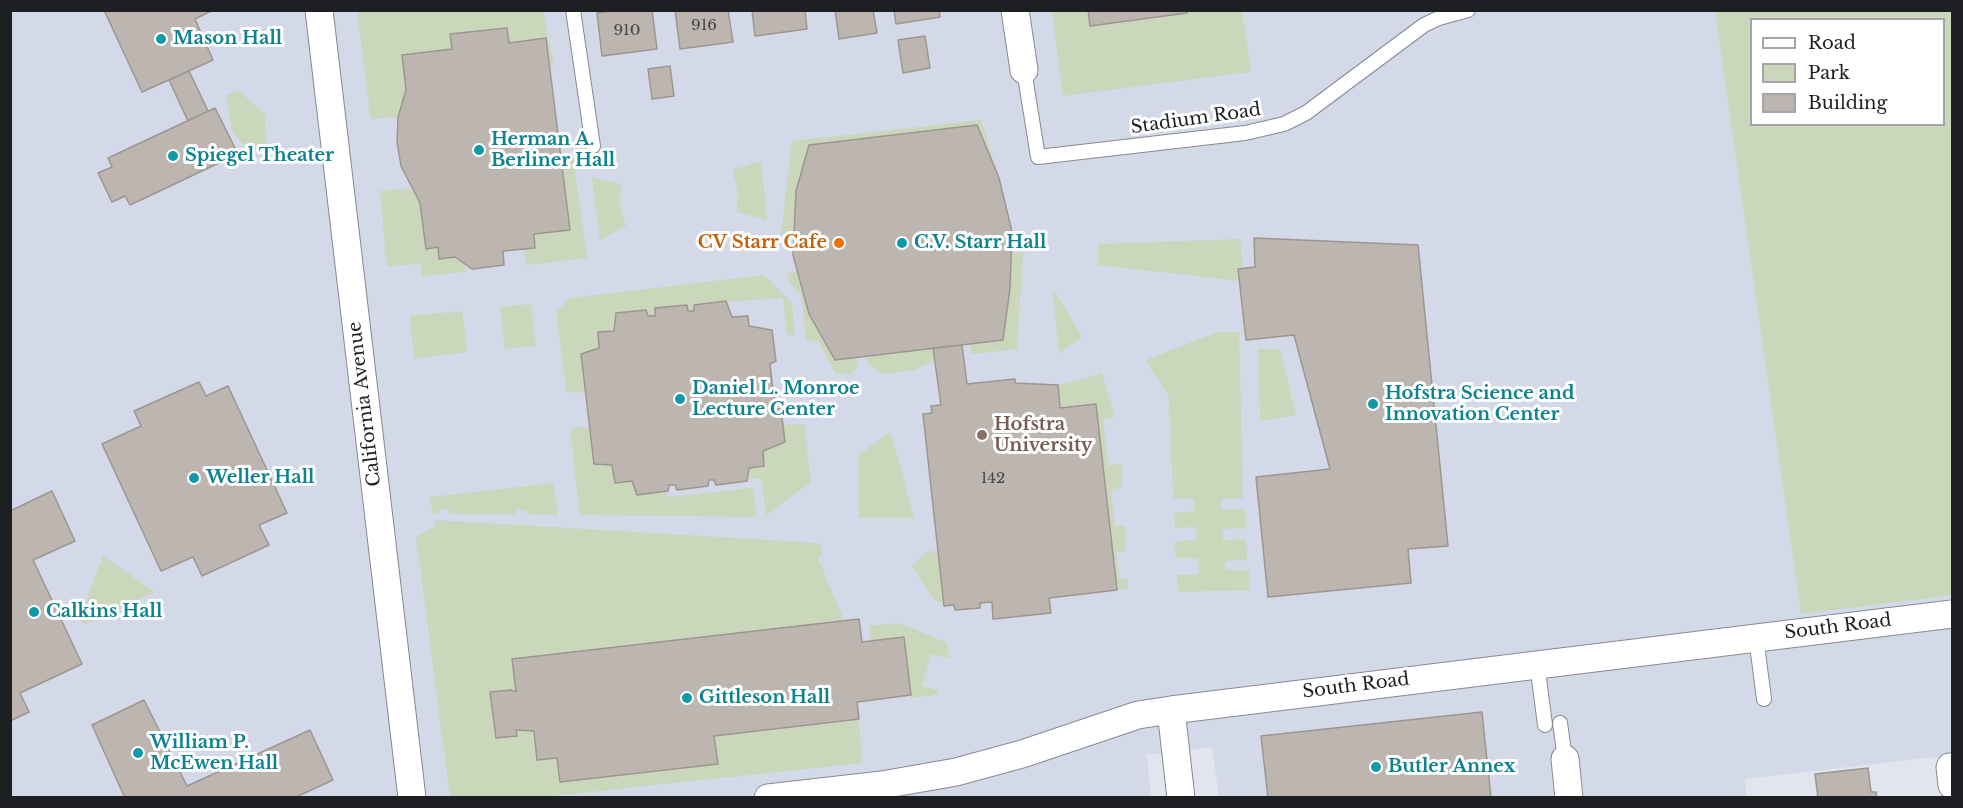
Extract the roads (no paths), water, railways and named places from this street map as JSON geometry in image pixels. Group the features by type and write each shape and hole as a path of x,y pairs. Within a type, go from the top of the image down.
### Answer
{"street":[{"name":"California Avenue","path":"319,10 412,798"},
{"path":"1015,10 1024,70"},
{"name":"South Road","path":"768,798 882,785 956,772 1022,754 1138,715 1537,663 1953,614"},
{"path":"1171,710 1181,798"},
{"path":"1565,759 1569,798"}],"lane":[{"path":"573,10 592,146"},
{"name":"Stadium Road","path":"1024,70 1038,157 1245,133 1284,124 1325,100 1424,26 1439,18 1468,10"},
{"path":"1756,637 1764,699"},
{"path":"1537,663 1545,725"},
{"path":"1560,723 1565,759"}],"place":[{"name":"Mason Hall","path":"161,39"},
{"name":"Herman A. Berliner Hall","path":"479,150"},
{"name":"Spiegel Theater","path":"173,156"},
{"name":"CV Starr Cafe","path":"839,243"},
{"name":"C.V. Starr Hall","path":"902,243"},
{"name":"Daniel L. Monroe Lecture Center","path":"680,399"},
{"name":"Hofstra Science and Innovation Center","path":"1373,404"},
{"name":"Hofstra University","path":"982,435"},
{"name":"Weller Hall","path":"194,478"},
{"name":"Calkins Hall","path":"34,612"},
{"name":"Gittleson Hall","path":"687,698"},
{"name":"William P. McEwen Hall","path":"138,753"},
{"name":"Butler Annex","path":"1376,767"}]}
